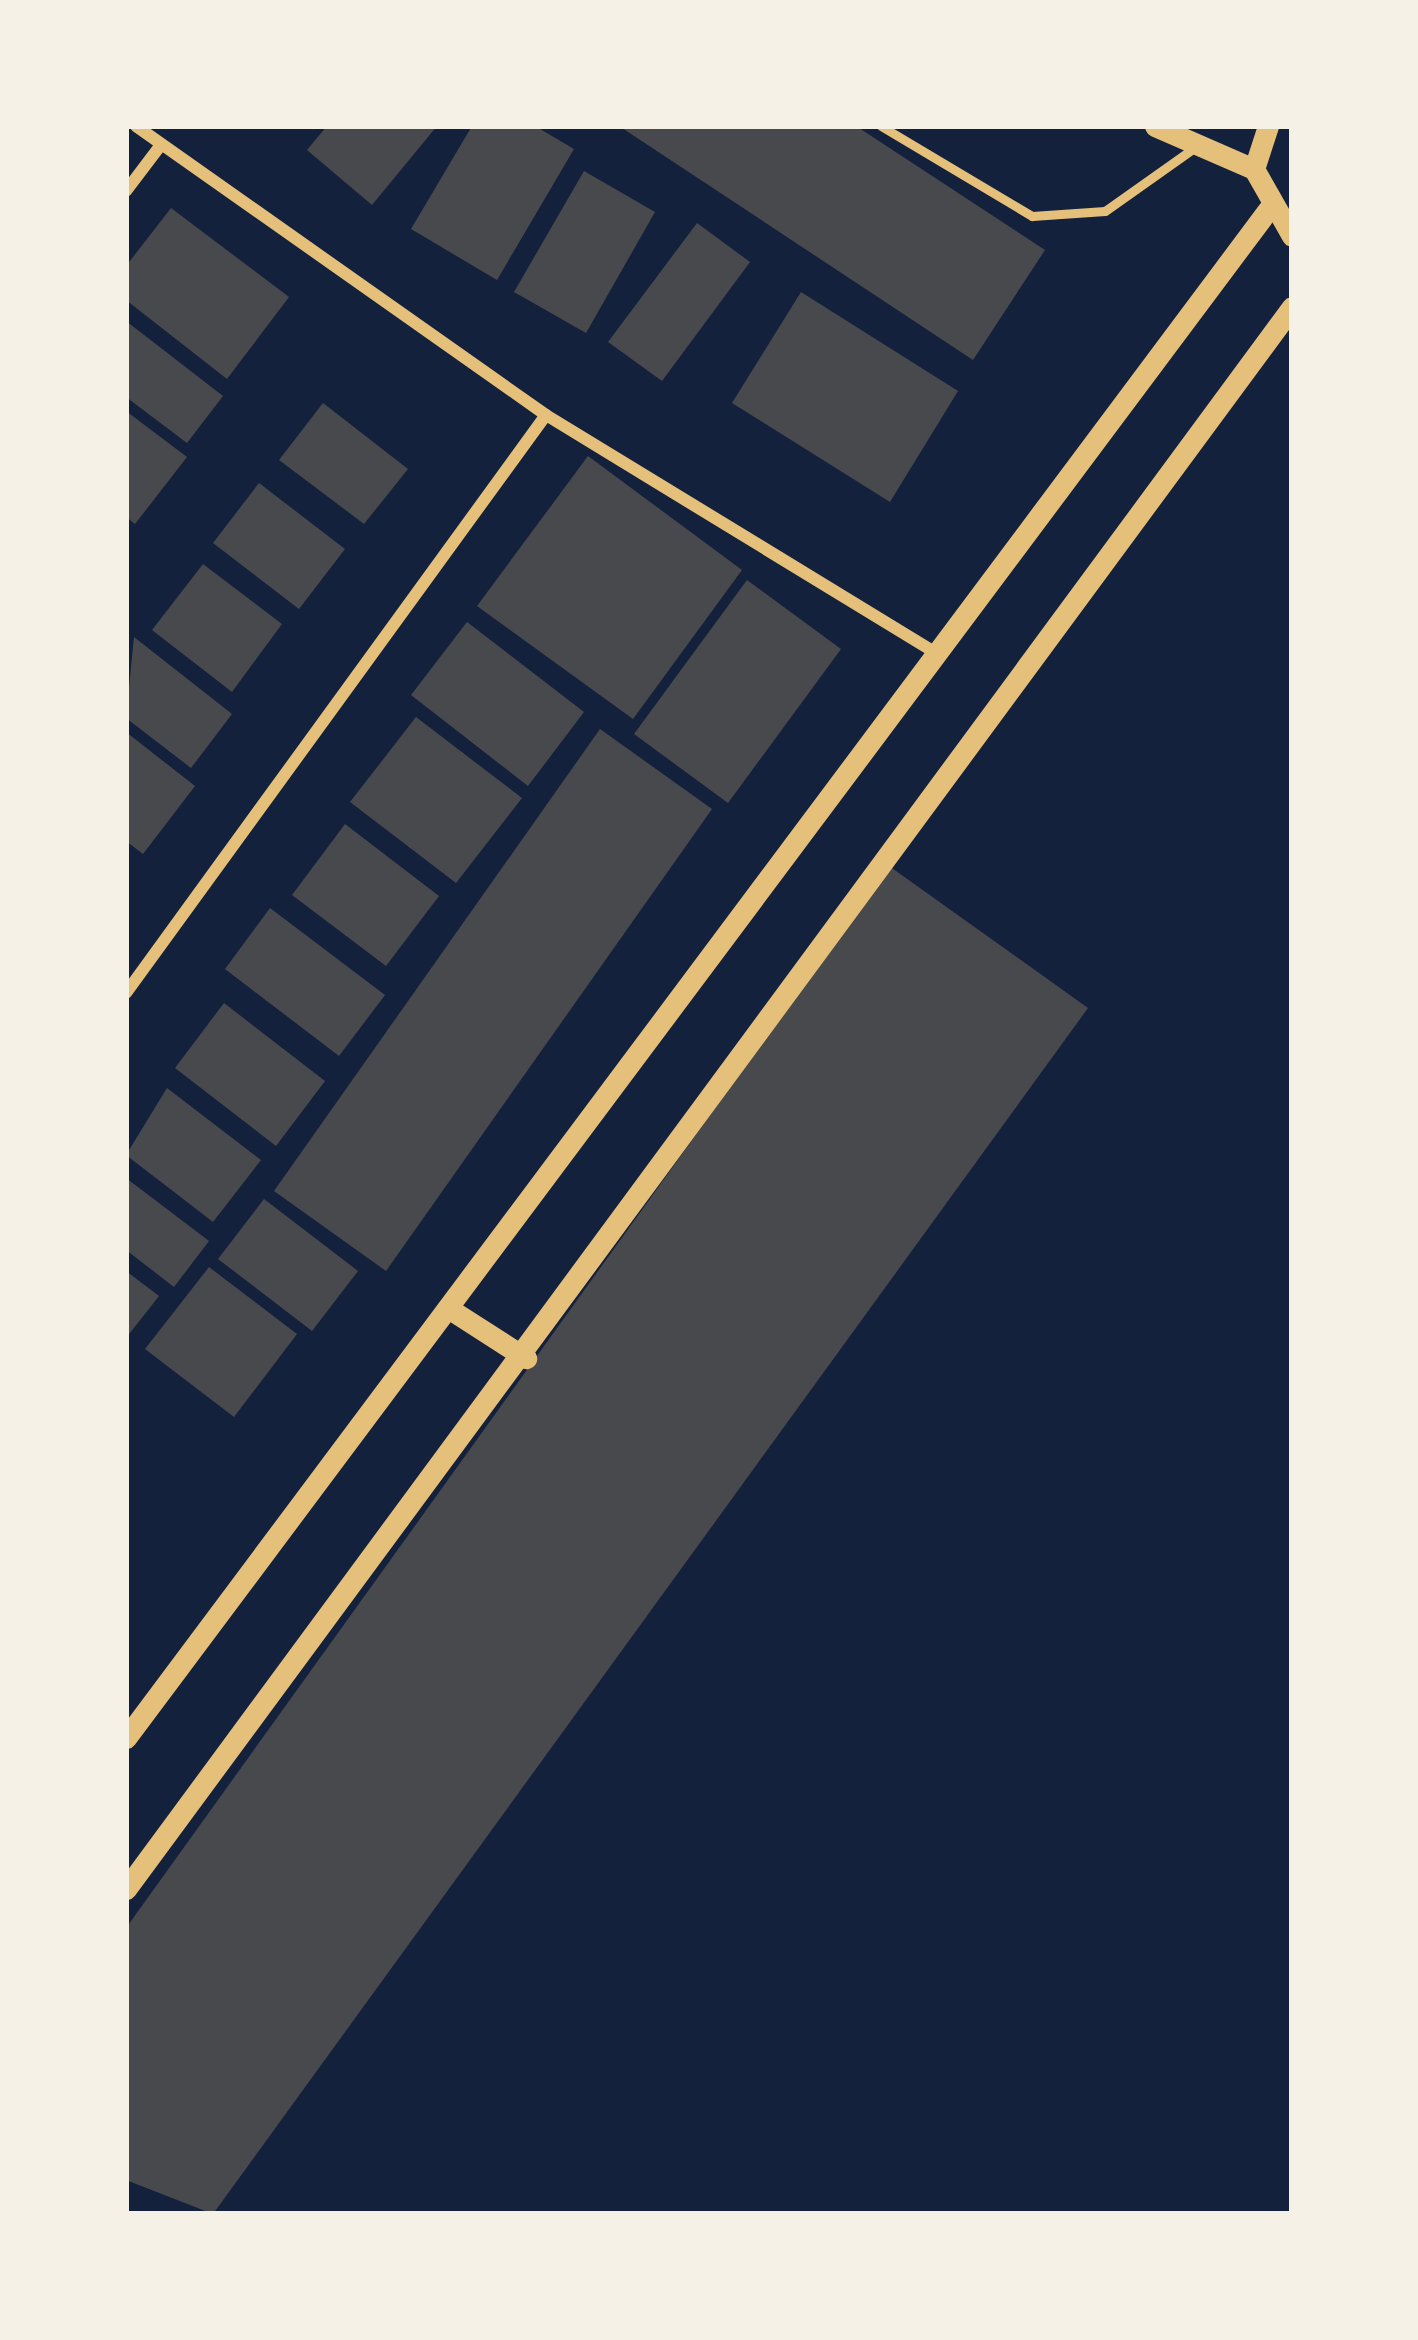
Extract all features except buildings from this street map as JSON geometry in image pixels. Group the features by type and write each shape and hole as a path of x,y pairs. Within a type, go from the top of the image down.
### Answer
{"street":[{"path":"136,126 546,416 939,655"},
{"path":"1155,126 1194,148 1254,169"},
{"path":"1268,126 1254,169 1268,210 1292,236"},
{"path":"126,191 160,146"},
{"path":"126,1738 1268,210"},
{"path":"126,1888 526,1358 1292,307"},
{"path":"126,993 546,416"},
{"path":"448,1308 526,1358"}],"lane":[{"path":"881,126 1032,216 1105,211 1194,148"}]}
